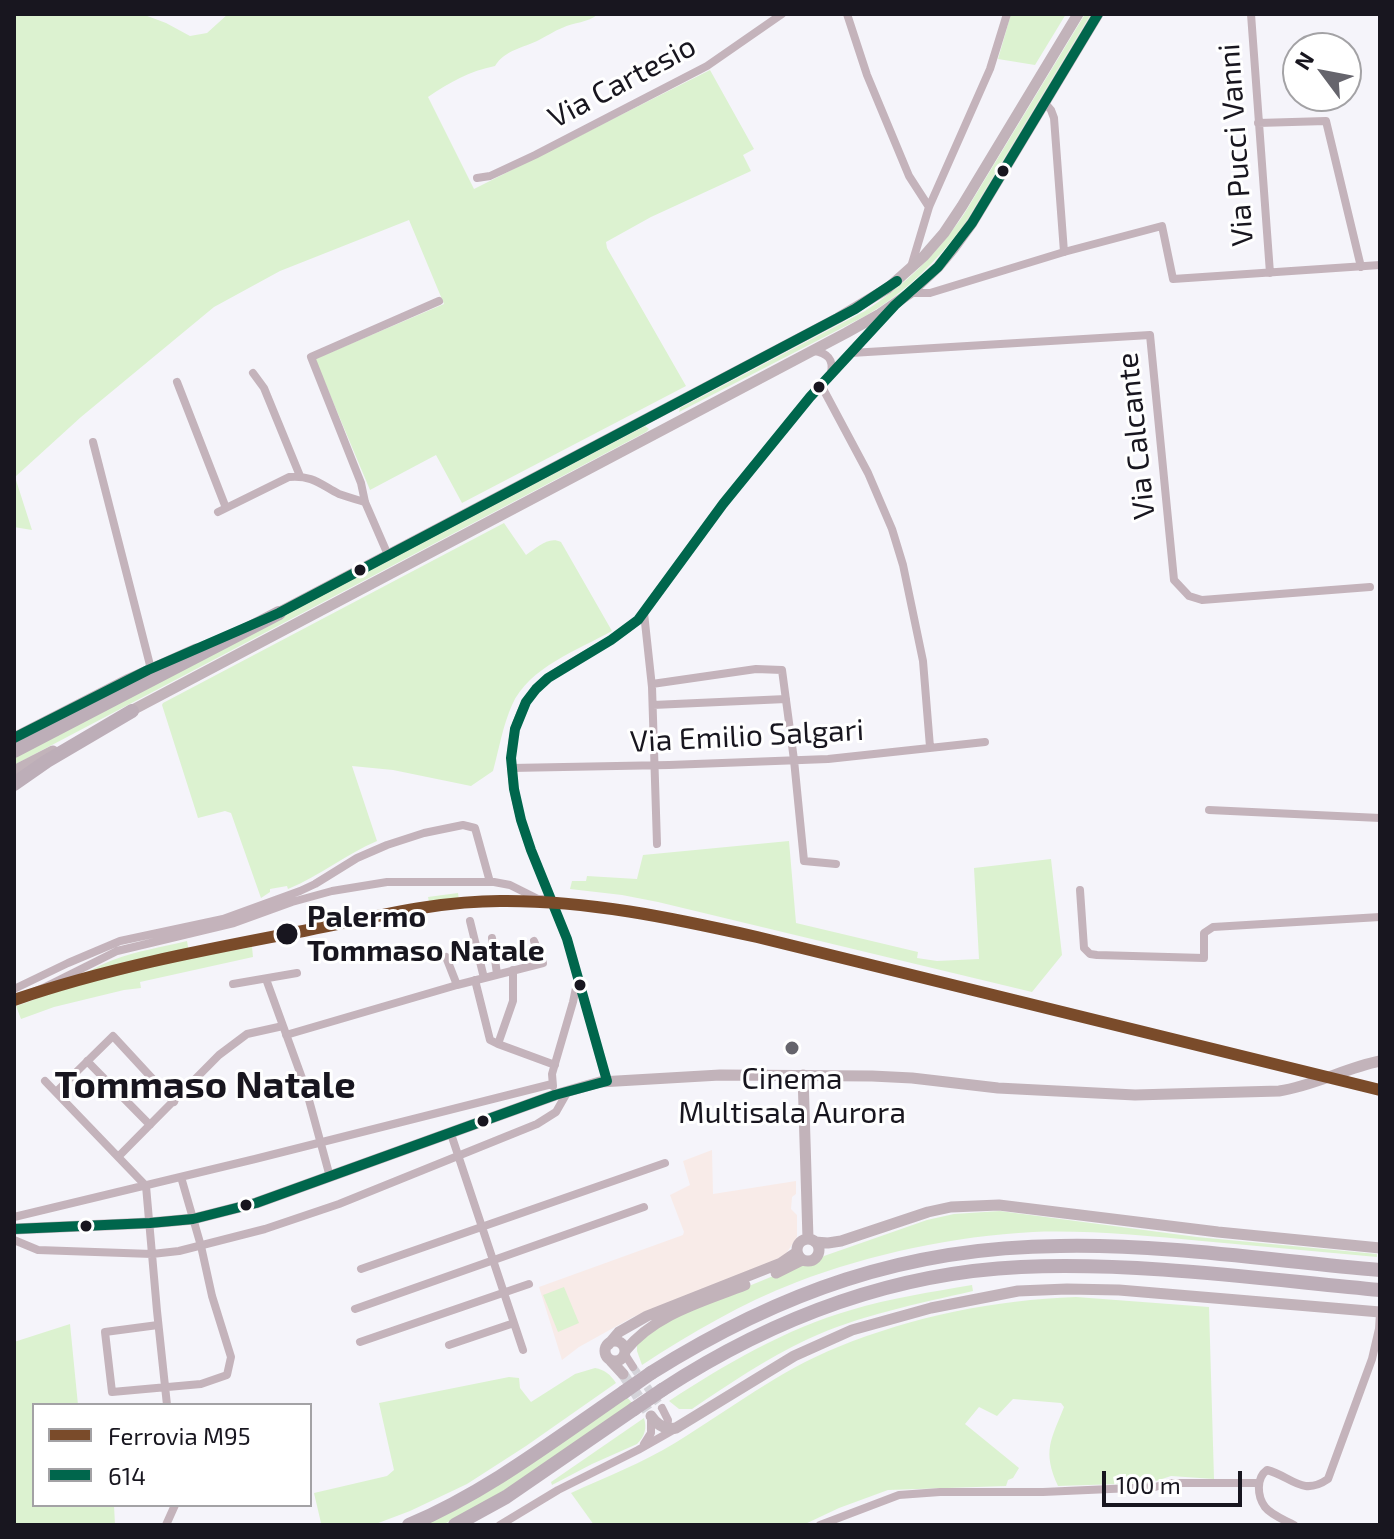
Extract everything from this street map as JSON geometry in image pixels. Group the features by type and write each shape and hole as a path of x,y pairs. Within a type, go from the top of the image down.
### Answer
{"highway":[{"path":"14,751 279,613"},
{"path":"14,784 132,711"},
{"path":"409,1525 477,1492 651,1373 718,1333 809,1291 876,1270 940,1257 1026,1247 1101,1246 1380,1270"},
{"path":"455,1525 506,1497 699,1366 760,1334 818,1309 881,1289 1019,1267 1117,1268 1380,1290"}],"street":[{"name":"Via Cartesio","path":"477,178 490,176 535,155 707,66 782,14"},
{"path":"847,14 867,75 909,176 929,207"},
{"path":"910,270 929,207 990,69 1007,14"},
{"path":"14,738 151,669 279,613 855,309 888,288 934,246 953,220 1078,14"},
{"path":"607,1081 566,936 544,885 520,814 511,756 516,727 526,702 557,672 621,634 644,613 723,504 821,385 895,305 938,267 967,230 1098,14"},
{"name":"Via Pucci Vanni","path":"1251,14 1270,273"},
{"path":"1045,103 1054,118 1064,252"},
{"path":"1258,123 1326,121 1361,267"},
{"path":"910,293 930,293 1162,226 1173,279 1380,265"},
{"path":"388,555 311,357 439,301"},
{"path":"14,771 684,420 895,305"},
{"name":"Via Calcante","path":"850,353 1150,335 1174,580 1189,596 1202,600 1370,587"},
{"path":"813,351 823,352 829,357 831,374"},
{"path":"253,373 264,388 300,476"},
{"path":"177,382 222,510 289,477 300,476 365,502"},
{"path":"821,385 874,487 903,565 923,661 930,747"},
{"path":"681,401 672,412 676,419 684,420"},
{"path":"632,426 648,422 653,424 650,435 641,441"},
{"path":"93,442 151,669"},
{"path":"644,613 652,684 657,844"},
{"path":"652,684 756,669 782,670 804,861 836,864"},
{"path":"653,705 786,699"},
{"name":"Via Emilio Salgari","path":"511,768 828,759 985,742"},
{"path":"1209,810 1380,818"},
{"path":"14,989 120,941 223,919 300,891 371,851 424,833 463,825 475,828 490,882"},
{"path":"14,1000 117,951 234,923 332,891 387,882 490,882 510,885 538,899 550,899"},
{"path":"522,890 529,891 544,885"},
{"path":"1080,890 1083,942 1090,954 1204,958 1204,933 1213,927 1380,917"},
{"path":"470,921 490,1040 555,1065"},
{"path":"492,938 497,974"},
{"path":"118,1157 219,1055 247,1034 285,1031 543,963 534,941"},
{"path":"446,957 457,985"},
{"path":"498,1044 513,1001 513,970"},
{"path":"233,984 297,973"},
{"path":"553,1090 552,1074 578,978"},
{"path":"266,979 306,1089 330,1177"},
{"path":"56,1092 113,1036 174,1102"},
{"path":"87,1061 150,1125"},
{"path":"14,1217 321,1143 553,1090 568,1091 607,1081 720,1075 803,1075 912,1078 998,1088 1151,1095 1300,1088 1363,1064 1380,1061"},
{"path":"628,1371 605,1354 619,1332 647,1316 781,1263 800,1256 810,1261 816,1258 819,1248 812,1240 803,1075"},
{"path":"45,1081 146,1186 167,1403"},
{"path":"14,1229 193,1219 256,1203 451,1134 553,1090"},
{"path":"14,1240 38,1250 152,1254 179,1251 265,1229 339,1204 537,1124 556,1112 568,1091"},
{"path":"451,1134 523,1350"},
{"path":"361,1269 665,1163"},
{"path":"158,1325 105,1332 112,1392 201,1384 227,1375 231,1357 181,1177"},
{"path":"611,1361 620,1360 637,1336 670,1315 791,1267 800,1256 798,1245 812,1240 828,1243 841,1241 951,1207 999,1205 1380,1248"},
{"path":"355,1309 644,1207"},
{"path":"360,1342 529,1284"},
{"path":"500,1525 558,1490 658,1439 794,1356 852,1330 931,1308 1018,1291 1067,1289 1119,1290 1380,1313 1372,1359 1328,1479 1318,1485 1304,1486 1267,1470 1261,1474 1258,1483 1265,1507 1294,1525"},
{"path":"449,1345 514,1323"},
{"path":"608,1345 620,1343 628,1371"},
{"path":"662,1408 668,1420 668,1429"},
{"path":"651,1416 668,1429"},
{"path":"638,1450 651,1433 651,1416"},
{"path":"658,1439 668,1429 682,1425"},
{"path":"820,1525 899,1495 1043,1492 1155,1487 1169,1483 1258,1483"}],"shaded area":[{"path":"712,1150 713,1194 796,1181 791,1209 797,1215 797,1237 784,1257 633,1317 562,1360 539,1287 683,1235 670,1195 690,1185 683,1161"}],"green space":[{"path":"14,14 142,14 190,36 207,33 228,14 598,14 515,50 495,66 460,78 428,97 474,189 710,70 754,149 743,155 751,171 651,217 606,242 686,386 462,503 436,455 370,490 315,359 444,304 409,220 280,271 214,307 81,417 15,477 32,530 14,527"},
{"path":"1011,14 1066,14 1035,65 998,59"},
{"path":"1085,14 1091,14 964,225 920,275 867,315 679,412 680,408 865,311 919,268 964,214"},
{"path":"645,426 649,429 646,432 14,765 14,757"},
{"path":"504,523 526,555 547,542 561,542 612,631 556,661 530,680 512,705 493,771 471,786 393,770 352,766 377,841 300,884 288,889 287,886 270,889 261,898 231,813 225,811 198,818 163,703"},
{"path":"789,841 796,923 918,952 917,958 937,961 979,959 974,868 1051,859 1062,955 1032,992 658,902 570,889 572,881 586,881 587,876 637,879 643,855"},
{"path":"458,893 460,907 431,911 428,897"},
{"path":"187,941 190,958 252,947 253,957 140,982 141,988 54,1007 21,1019 16,1006 101,965 131,954"},
{"path":"1000,1211 1197,1237 1377,1254 1377,1257 1097,1233 1033,1232 943,1242 883,1255 797,1282 717,1319 642,1365 637,1344 671,1318 800,1265 814,1263 824,1256 927,1220 954,1214"},
{"path":"972,1285 973,1291 868,1317 808,1339 763,1363 692,1409 679,1409 669,1401 757,1349 803,1327 881,1302"},
{"path":"564,1287 579,1323 558,1332 543,1295"},
{"path":"1076,1297 1209,1307 1214,1479 1171,1476 1150,1483 1058,1486 1049,1454 1064,1407 1061,1403 1013,1399 997,1416 979,1407 965,1424 1019,1468 1006,1486 888,1490 803,1525 594,1525 571,1493 662,1450 775,1379 838,1347 925,1318 985,1306"},
{"path":"70,1324 78,1403 32,1403 32,1507 114,1507 115,1525 14,1525 14,1342"},
{"path":"595,1368 607,1373 616,1383 467,1484 373,1525 318,1525 321,1523 314,1493 387,1476 394,1470 379,1403 509,1377 519,1378 520,1388 531,1402 575,1374"},
{"path":"626,1396 632,1403 522,1480 442,1525 422,1525"},
{"path":"644,1418 645,1432 637,1444 552,1485 551,1482"}],"tunnel":[{"path":"633,1367 662,1408"},
{"path":"623,1374 651,1416"}],"rail line":[{"name":"M95","path":"14,1000 160,960 403,911 476,902 533,901 661,917 757,937 1380,1090"}],"transit line":[{"name":"614","path":"14,1229 193,1219 256,1203 555,1095 607,1081 567,939 531,850 514,789 511,758 515,729 526,702 548,678 638,620 723,504 810,397 895,305 938,267 972,223 1098,14"},
{"name":"614","path":"14,738 148,670 279,613 855,309 897,281"}],"place":[{"name":"Palermo Tommaso Natale","path":"287,934"},
{"name":"Cinema Multisala Aurora","path":"792,1048"}],"district":[{"name":"Tommaso Natale","path":"205,1085"}]}
